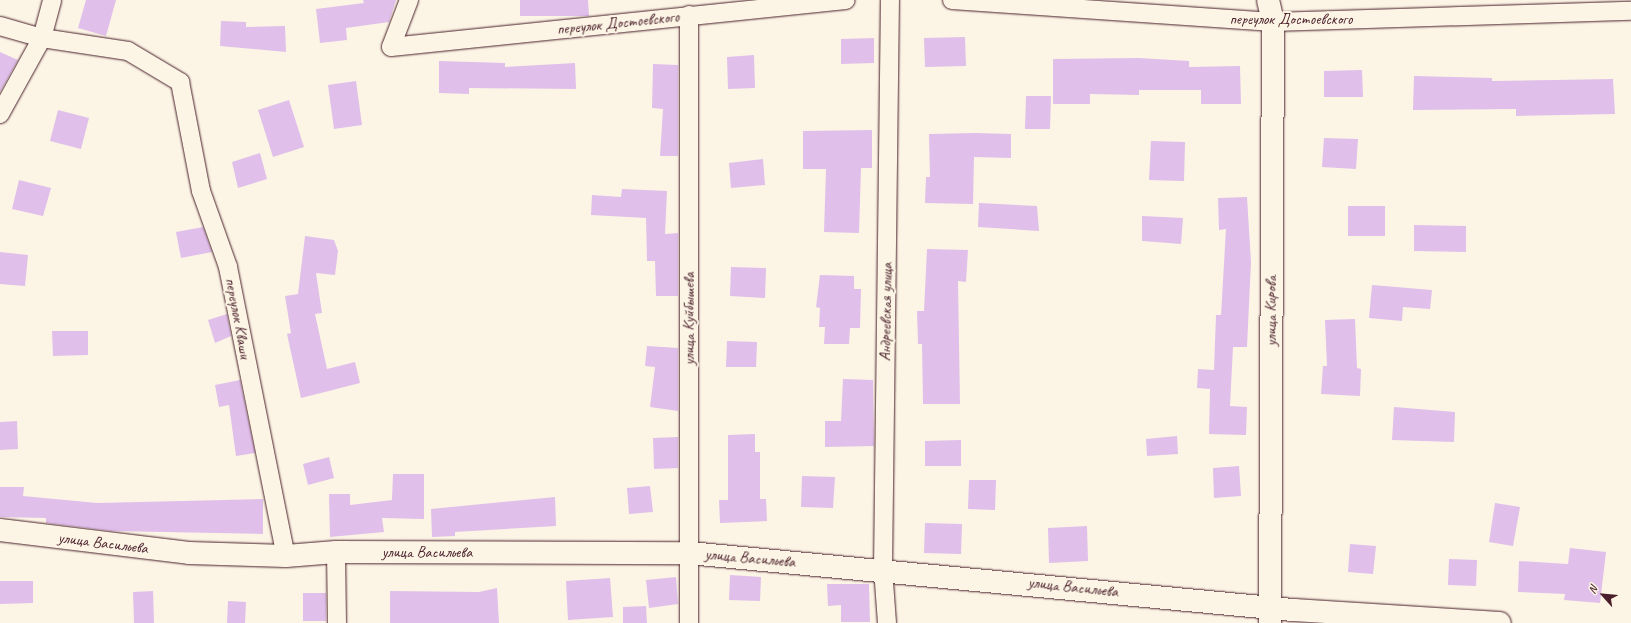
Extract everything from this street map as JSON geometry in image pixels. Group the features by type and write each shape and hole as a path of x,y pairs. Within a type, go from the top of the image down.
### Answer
{"street":[{"path":"0,114 42,38 52,0"},
{"name":"переулок Достоевского","path":"409,0 391,47 689,15 846,0"},
{"name":"Андреевская улица","path":"887,623 883,569 890,0"},
{"name":"переулок Достоевского","path":"952,0 1273,22 1631,11"},
{"name":"улица Кирова","path":"1268,0 1273,22 1270,615"},
{"name":"улица Куйбышева","path":"689,15 689,623"},
{"path":"0,26 42,38"},
{"name":"переулок Кваши","path":"42,38 128,51 180,82 201,191 228,267 286,556"},
{"name":"улица Васильева","path":"0,530 188,553 286,556 336,552 689,553 883,569 1270,615 1500,623"},
{"path":"336,552 337,623"}],"building":[{"path":"86,0 116,0 106,36 78,28"},
{"path":"363,0 396,0 389,22 346,28 347,40 320,43 316,9 364,3"},
{"path":"520,0 588,0 589,16 520,16"},
{"path":"221,21 246,22 246,27 285,26 286,52 220,46"},
{"path":"965,37 966,66 925,67 924,38"},
{"path":"874,38 874,63 841,64 841,39"},
{"path":"0,52 18,60 0,92"},
{"path":"754,55 755,88 728,89 727,57"},
{"path":"1139,58 1189,61 1189,67 1240,66 1241,104 1201,104 1201,90 1139,90 1139,95 1090,94 1090,104 1053,104 1053,59"},
{"path":"439,61 505,63 505,67 575,63 576,89 469,88 469,94 439,93"},
{"path":"653,64 678,65 678,156 660,156 663,109 652,108"},
{"path":"1362,70 1363,97 1324,97 1324,71"},
{"path":"1414,76 1492,78 1492,81 1613,79 1615,114 1516,116 1516,109 1413,110"},
{"path":"356,81 362,125 334,129 328,85"},
{"path":"1026,96 1051,96 1050,129 1025,129"},
{"path":"289,100 304,147 273,157 258,110"},
{"path":"58,110 89,118 81,149 50,141"},
{"path":"872,130 872,168 861,168 859,233 824,232 826,169 803,169 803,131"},
{"path":"929,134 1011,134 1011,158 974,157 973,204 925,203 926,177 930,177"},
{"path":"1324,138 1358,139 1356,169 1322,167"},
{"path":"1151,141 1185,142 1184,181 1149,180"},
{"path":"260,153 267,179 238,188 232,162"},
{"path":"763,159 765,185 731,188 729,163"},
{"path":"19,180 51,188 43,216 12,209"},
{"path":"622,189 667,191 665,234 678,233 678,296 656,296 655,261 647,261 646,218 591,215 592,195 621,197"},
{"path":"1247,197 1251,262 1247,347 1233,347 1230,406 1247,407 1246,435 1209,434 1210,389 1197,388 1198,369 1214,370 1216,315 1221,315 1226,229 1219,230 1218,198"},
{"path":"979,203 1037,206 1039,231 978,227"},
{"path":"1348,206 1385,206 1385,236 1348,236"},
{"path":"1142,216 1183,218 1181,244 1142,241"},
{"path":"1414,225 1466,226 1466,252 1414,251"},
{"path":"203,227 212,252 181,258 176,232"},
{"path":"305,236 334,240 338,251 335,275 316,273 322,313 315,314 327,369 355,362 360,383 301,398 287,334 291,333 285,296 298,294"},
{"path":"927,249 968,250 966,282 958,281 960,404 923,404 922,344 918,344 917,311 924,311"},
{"path":"0,252 28,255 25,286 0,284"},
{"path":"731,267 766,268 765,298 730,296"},
{"path":"820,275 854,276 854,289 861,289 860,328 850,328 849,344 824,344 825,327 819,327 820,308 816,307"},
{"path":"1372,285 1432,290 1430,309 1403,307 1402,321 1369,318"},
{"path":"227,314 231,336 215,343 208,320"},
{"path":"1355,319 1357,368 1361,369 1360,396 1321,394 1323,366 1327,366 1325,320"},
{"path":"52,331 88,331 88,355 53,356"},
{"path":"727,341 757,342 756,367 726,367"},
{"path":"647,346 678,348 678,411 650,407 655,367 645,366"},
{"path":"843,379 873,380 874,446 825,447 825,421 841,421"},
{"path":"240,380 255,453 236,456 229,405 219,407 215,385"},
{"path":"1394,407 1455,412 1454,442 1392,440"},
{"path":"17,421 18,449 0,450 0,422"},
{"path":"755,434 755,452 760,452 760,499 766,499 767,521 720,523 719,500 728,500 728,435"},
{"path":"1177,436 1178,454 1147,456 1146,439"},
{"path":"678,437 678,468 654,469 653,438"},
{"path":"961,440 961,466 925,466 925,441"},
{"path":"329,457 334,478 308,485 303,464"},
{"path":"1239,466 1241,496 1214,498 1213,468"},
{"path":"393,474 424,474 424,519 382,518 384,532 330,537 329,494 350,494 350,505 392,500"},
{"path":"802,476 835,477 833,508 801,507"},
{"path":"969,480 996,480 995,510 968,509"},
{"path":"650,486 653,512 629,514 627,488"},
{"path":"0,487 24,487 23,496 97,503 263,499 263,534 111,531 46,523 46,518 0,517"},
{"path":"555,497 556,526 455,532 455,536 432,537 431,509"},
{"path":"1495,503 1520,507 1513,546 1489,542"},
{"path":"925,523 962,524 961,554 924,553"},
{"path":"1087,526 1088,561 1049,563 1048,528"},
{"path":"1350,544 1376,546 1373,574 1348,572"},
{"path":"1570,548 1606,552 1600,603 1564,600 1565,594 1518,592 1519,561 1568,564"},
{"path":"1449,559 1477,560 1476,586 1448,585"},
{"path":"730,575 761,577 760,601 729,600"},
{"path":"676,577 678,604 649,608 646,580"},
{"path":"610,578 613,617 568,620 566,581"},
{"path":"0,581 33,581 33,603 0,604"},
{"path":"827,584 869,584 870,622 841,622 841,605 828,606"},
{"path":"497,588 499,623 390,623 390,591 479,592"},
{"path":"153,591 154,623 134,623 133,592"},
{"path":"303,593 326,593 326,621 303,621"},
{"path":"228,601 246,602 245,623 227,623"},
{"path":"646,606 647,623 623,623 623,607"}]}
